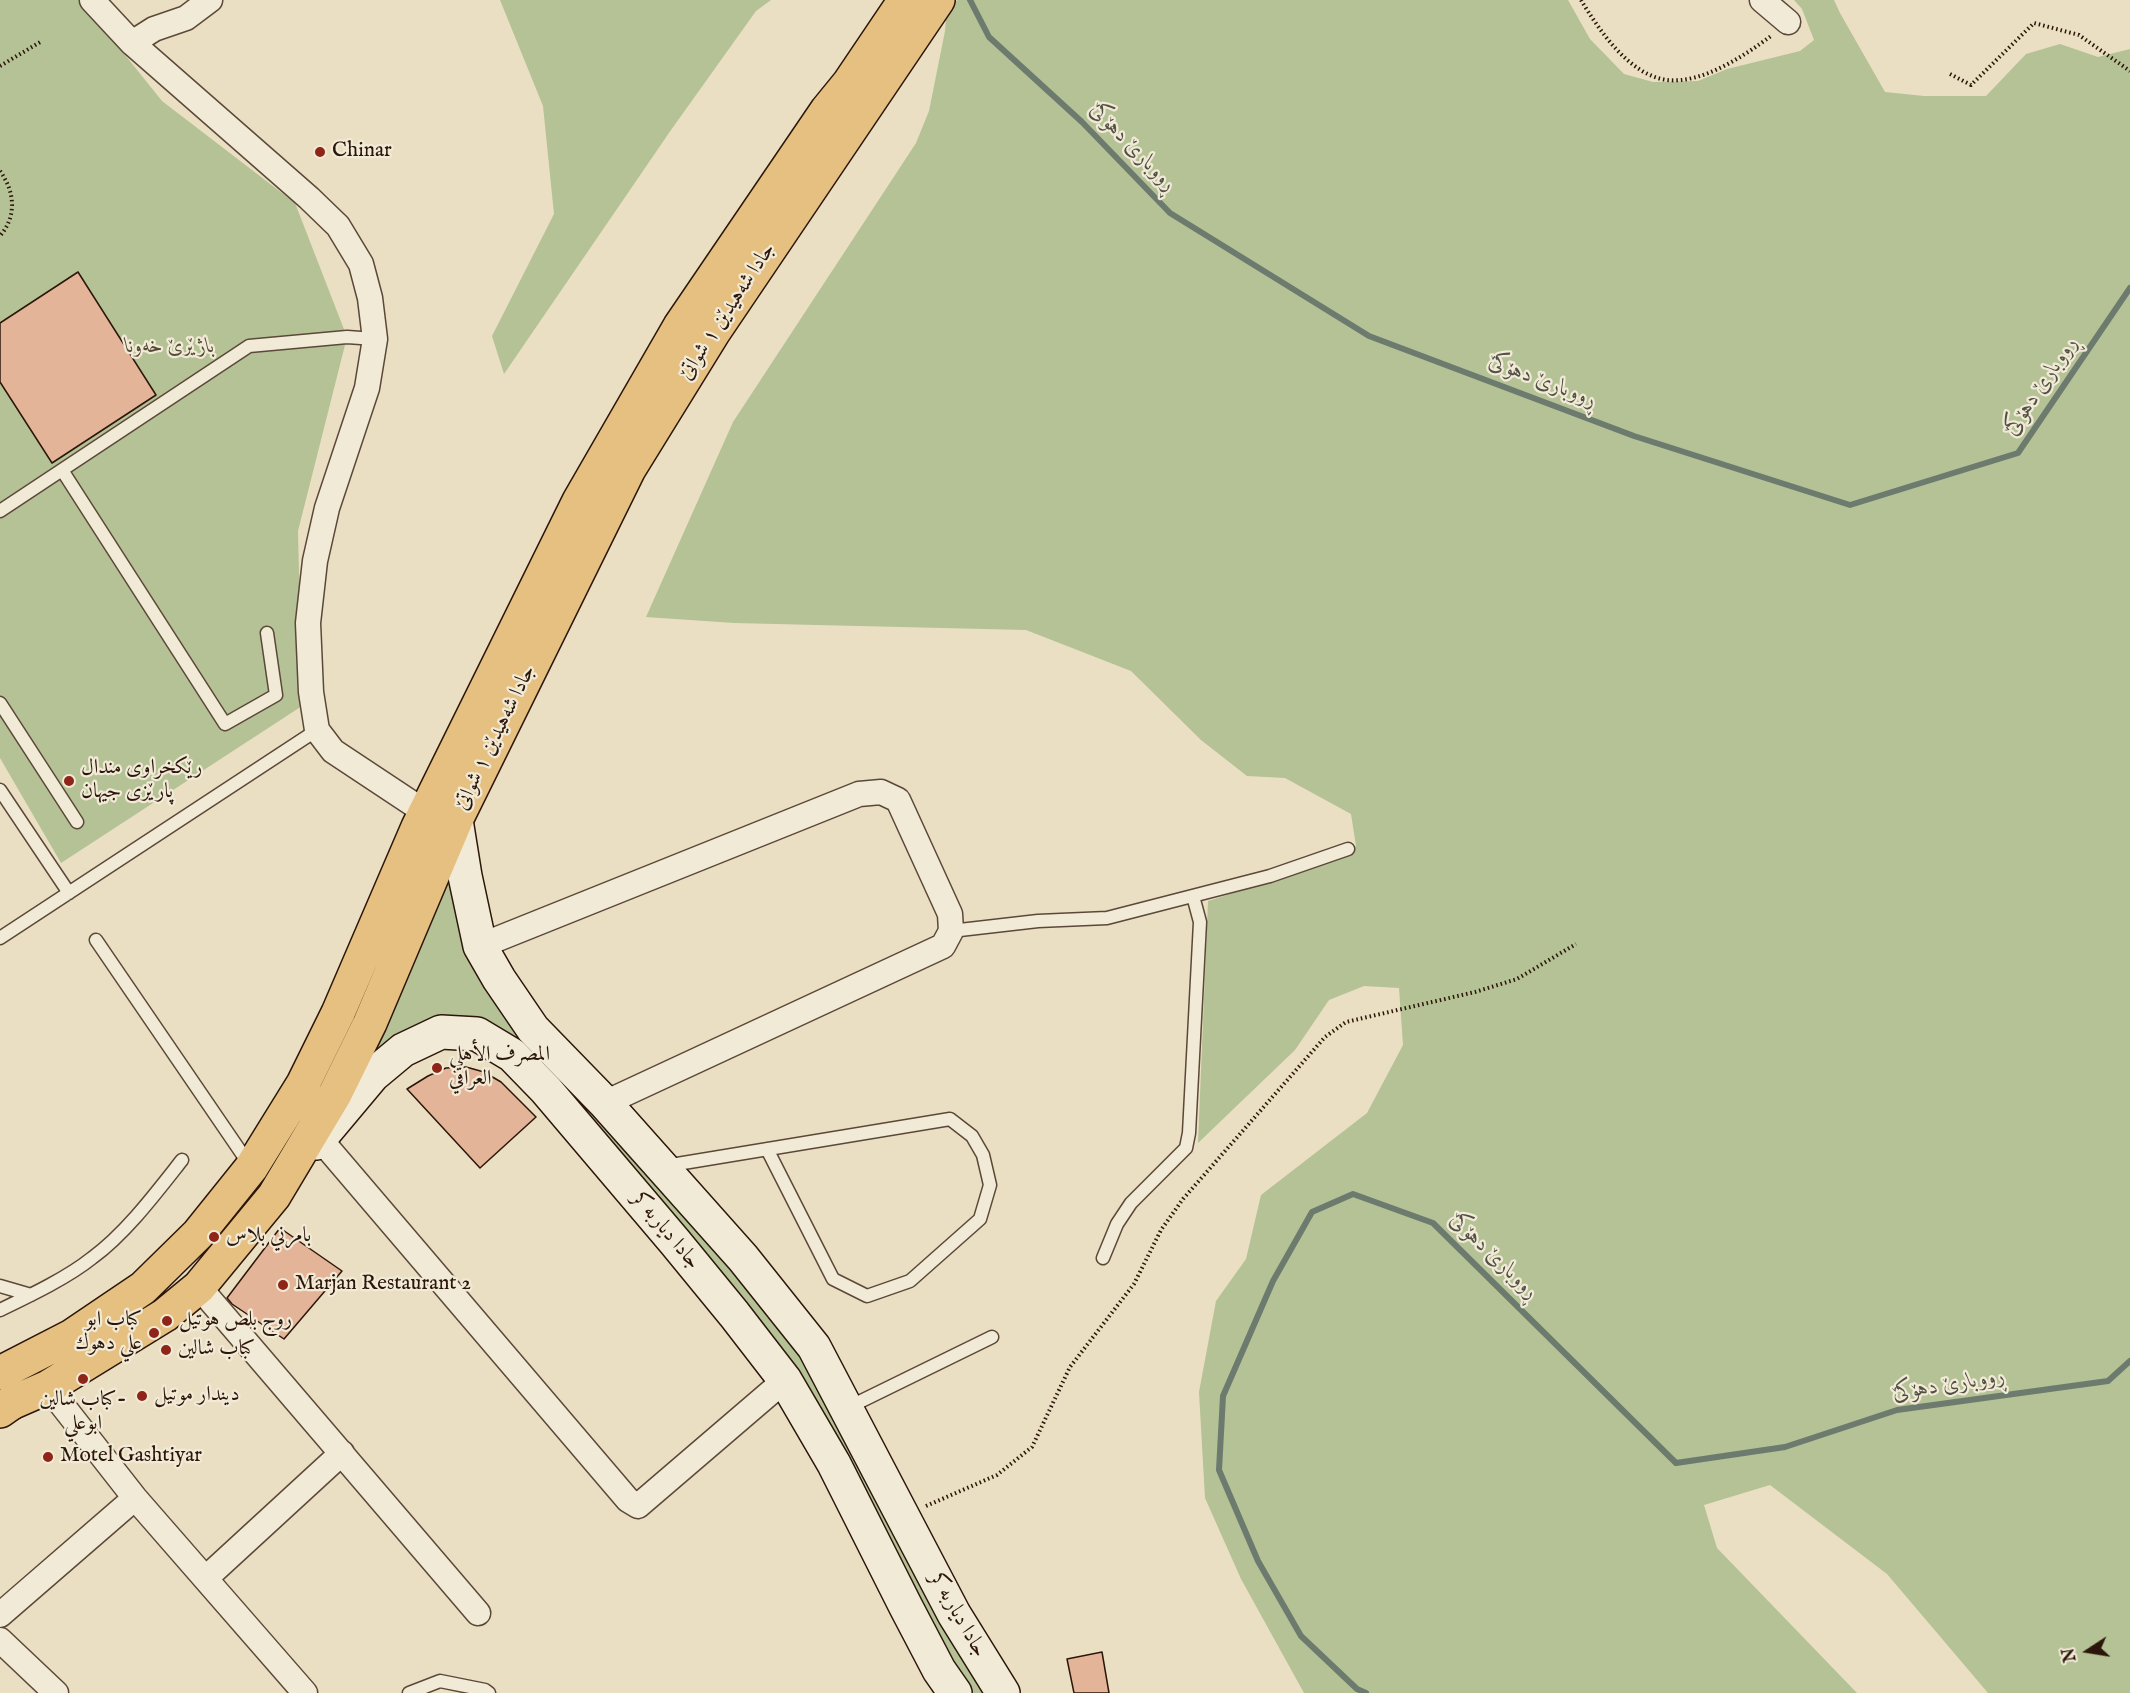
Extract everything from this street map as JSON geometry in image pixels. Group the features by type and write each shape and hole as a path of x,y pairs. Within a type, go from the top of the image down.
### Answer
{"main road":[{"name":"جادا شەهیدێن ١ شواتێ","path":"3,1408 48,1387 165,1315 199,1287 274,1196 335,1094 370,1023 456,820 629,469 859,91 905,0"},
{"name":"جادا شەهیدێن ١ شواتێ","path":"0,1373 72,1336 143,1288 198,1234 251,1168 303,1084 338,1013 425,812 579,501 680,326 827,110 859,91 938,0"},
{"name":"جادا دیاربه‌كر","path":"456,820 480,946 499,979 533,1029 604,1103 743,1258 814,1347 954,1614 1003,1693"},
{"name":"جادا دیاربه‌كر","path":"274,1196 373,1075 403,1050 441,1032 477,1034 512,1055 546,1090 640,1201 734,1314 785,1380 834,1464 939,1670 955,1693"},
{"path":"640,1201 665,1171"}],"street":[{"path":"92,0 132,43 338,226 361,264 370,298 375,339 367,388 327,508 315,561 308,623 311,692 317,730 333,751 425,812"},
{"path":"132,43 154,29 186,18 210,0"},
{"path":"1762,0 1788,22"},
{"path":"480,946 860,794 881,792 898,800 950,914 951,931 943,946 604,1103"},
{"path":"320,1138 628,1500 638,1506 785,1380"},
{"path":"199,1287 478,1612"},
{"path":"48,1387 135,1498 305,1693"},
{"path":"206,1578 342,1453"},
{"path":"0,1615 135,1498"},
{"path":"0,1640 56,1693"}],"lane":[{"path":"0,511 249,346 347,336 375,339"},
{"path":"62,470 225,724 276,695 267,633"},
{"path":"0,703 77,822"},
{"path":"0,938 317,730"},
{"path":"0,790 69,893"},
{"path":"951,931 1038,921 1107,918 1270,876 1348,849"},
{"path":"1103,1258 1117,1224 1131,1203 1186,1148 1189,1133 1200,922 1193,896"},
{"path":"96,940 251,1168"},
{"path":"665,1171 766,1149 950,1119 972,1136 983,1155 990,1185 980,1219 910,1281 867,1296 833,1279 766,1149"},
{"path":"0,1310 93,1258 141,1212 182,1160"},
{"path":"0,1286 30,1295"},
{"path":"846,1408 992,1337"},
{"path":"409,1693 440,1681 485,1690 489,1693"}],"path":[{"path":"1581,0 1610,42 1638,68 1652,76 1668,80 1694,77 1722,67 1753,49 1788,22"},
{"path":"1950,74 1971,85 2034,23 2079,35 2130,70"},
{"path":"0,66 42,40"},
{"path":"0,171 14,202 9,225 0,236"},
{"path":"903,1516 997,1475 1032,1447 1070,1367 1134,1284 1161,1230 1183,1199 1325,1037 1346,1022 1475,992 1517,979 1576,944"}],"green space":[{"name":"باژێرێ خه‌ونا","path":"0,0 81,0 162,101 295,203 347,337 298,531 302,706 61,863 0,758"},
{"path":"500,0 771,0 756,11 671,130 504,374 492,336 554,214 543,106"},
{"path":"958,0 1568,0 1590,39 1624,74 1653,82 1698,81 1727,69 1800,51 1814,40 1802,9 1794,0 1834,0 1885,92 1924,96 1986,96 2026,54 2060,44 2098,57 2130,49 2130,1693 1988,1693 1887,1574 1770,1485 1704,1505 1717,1548 1857,1693 1304,1693 1241,1579 1205,1498 1199,1392 1216,1301 1246,1259 1261,1195 1367,1113 1403,1045 1399,988 1364,986 1329,1000 1295,1050 1198,1143 1208,901 1340,859 1356,846 1351,814 1285,778 1247,776 1201,740 1131,671 1026,630 734,623 646,617 733,422 916,143 929,111 945,31 947,5"},
{"path":"456,820 480,946 743,1258 1003,1693 955,1693 785,1380 477,1034 335,1094"}],"building":[{"path":"78,272 156,395 52,463 0,382 0,323"},
{"path":"466,1067 484,1072 501,1082 536,1117 480,1168 407,1089 446,1068"},
{"name":"Marjan Restaurant 2","path":"280,1228 342,1271 284,1339 232,1304 227,1298"},
{"path":"1102,1652 1109,1693 1074,1693 1067,1659"}],"waterway":[{"name":"ڕووبارێ دهۆكێ","path":"970,0 989,37 1082,122 1170,213 1369,336 1634,436 1850,505 2018,453 2130,288"},
{"name":"ڕووبارێ دهۆكێ","path":"1366,1693 1357,1689 1301,1636 1258,1561 1219,1470 1223,1396 1273,1281 1312,1212 1353,1194 1433,1223 1676,1463 1785,1447 1897,1410 2108,1381 2130,1361"}],"place":[{"name":"Chinar","path":"320,152"},
{"name":"رێکخراوی مندال پارێزی جیهان","path":"69,781"},
{"name":"المصرف الأهلي العراقي","path":"437,1068"},
{"name":"بامرني بلاس","path":"214,1237"},
{"name":"Marjan Restaurant 2","path":"283,1285"},
{"name":"روج بلص هوتيل","path":"167,1321"},
{"name":"كباب ابو علي دهوك","path":"154,1333"},
{"name":"كباب شالين","path":"166,1350"},
{"name":"كباب شالين- ابوعلي","path":"83,1379"},
{"name":"ديندار موتيل","path":"142,1396"},
{"name":"Motel Gashtiyar","path":"48,1457"}]}
